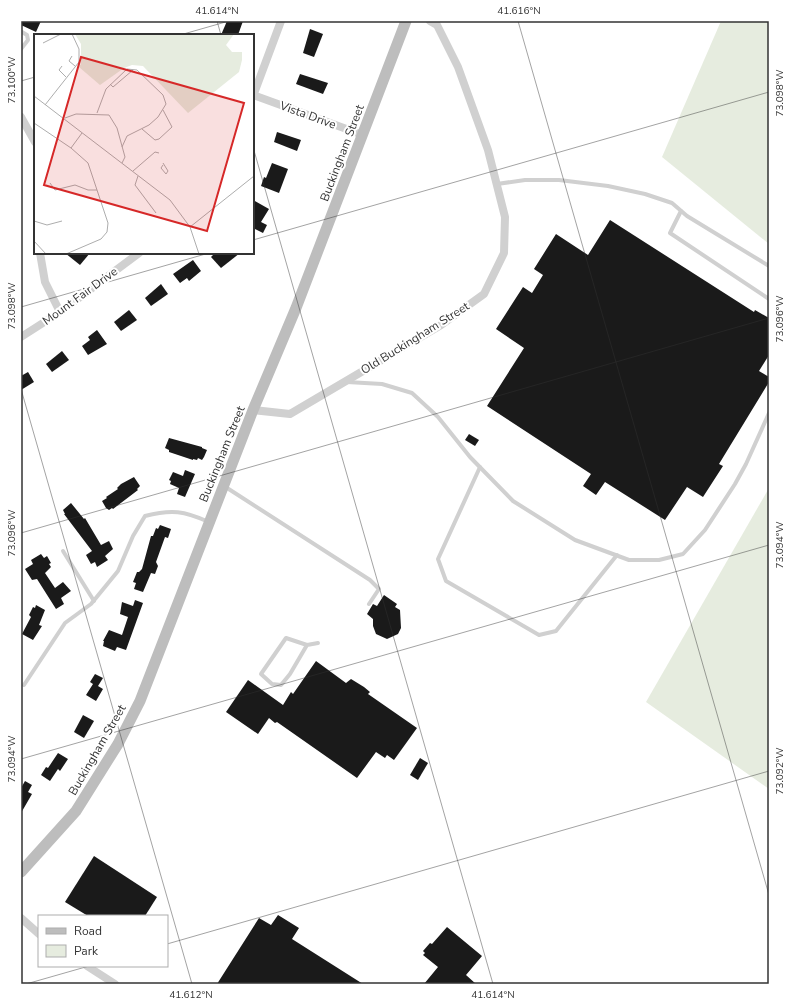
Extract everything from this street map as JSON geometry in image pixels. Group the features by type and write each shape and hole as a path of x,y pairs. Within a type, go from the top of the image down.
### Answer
{"main road":[{"name":"Buckingham Street","path":"21,872 76,811 118,744 140,701 165,640 253,410 296,308 406,21"}],"street":[{"path":"254,92 281,21"},
{"name":"Old Buckingham Street","path":"253,410 290,414 441,325 484,294 504,253 504,216 488,150 458,67 437,25 430,21"},
{"name":"Vista Drive","path":"254,95 363,135"},
{"path":"21,116 34,140"},
{"path":"40,254 45,282 60,312"},
{"name":"Mount Fair Drive","path":"21,337 60,312 138,254"},
{"path":"21,918 38,933"},
{"path":"90,967 115,984"}],"lane":[{"path":"21,49 28,40 27,35 22,32"},
{"path":"497,184 525,180 559,180 608,186 646,194 672,203 681,211 769,266"},
{"path":"681,211 670,233 769,299"},
{"path":"344,382 382,384 412,394 438,417 480,467 513,501 575,540 630,560 659,560 682,554 704,530 735,484 746,464 769,413"},
{"path":"480,467 438,559 446,581 539,635 556,631 617,555"},
{"path":"224,486 378,586 379,589 369,604"},
{"path":"24,685 65,623 94,601 118,571 133,536 145,516 165,511 191,514 209,523"},
{"path":"63,551 94,601"},
{"path":"308,645 290,674 281,685 272,684 261,674 286,638 308,645 318,643"}],"green space":[{"path":"721,21 769,21 769,244 662,157"},
{"path":"769,488 769,789 646,702"}],"building":[{"path":"21,21 41,21 36,32 21,25"},
{"path":"227,21 243,21 238,34 221,34"},
{"path":"310,29 323,34 314,57 303,53"},
{"path":"300,74 328,83 323,94 296,84"},
{"path":"277,132 301,140 297,151 274,142"},
{"path":"272,163 288,169 279,193 261,186"},
{"path":"254,201 269,209 261,222 267,225 263,233 254,228"},
{"path":"610,220 754,312 755,310 769,318 769,355 759,371 769,377 769,382 719,464 723,466 703,497 687,487 665,520 605,482 596,495 583,486 591,474 487,406 524,348 496,329 523,287 532,293 543,275 534,269 556,234 588,255"},
{"path":"66,254 89,254 80,265"},
{"path":"214,254 239,254 221,268 211,257"},
{"path":"193,260 201,271 189,281 187,278 180,283 173,274"},
{"path":"161,284 168,294 151,306 145,298"},
{"path":"129,310 137,320 121,331 114,322"},
{"path":"97,330 107,344 88,355 82,346 90,340 88,337"},
{"path":"62,351 69,360 52,372 46,364"},
{"path":"28,372 34,382 21,390 21,376"},
{"path":"469,434 479,440 475,446 465,440"},
{"path":"169,438 202,447 207,450 202,460 198,458 197,460 193,460 169,452 169,450 165,448"},
{"path":"185,470 195,474 185,497 177,494 179,488 170,484 171,481 169,480 173,472 183,476"},
{"path":"134,477 140,486 137,489 138,490 113,509 112,508 109,510 106,508 102,501 118,489 117,488 121,484"},
{"path":"71,503 84,519 85,518 101,545 109,541 113,549 105,556 108,560 97,567 95,562 91,564 86,555 92,551 64,514 63,510"},
{"path":"160,525 171,529 168,538 165,537 156,562 158,566 155,574 151,573 143,592 134,589 136,583 133,582 137,572 142,569 151,536 153,536 156,528 158,529"},
{"path":"41,554 44,558 47,556 51,563 49,564 51,567 45,573 55,588 63,582 71,591 61,598 64,604 56,609 37,579 32,580 25,569 33,564 31,560"},
{"path":"384,595 397,604 395,607 400,610 401,628 398,634 387,639 376,634 373,626 373,619 367,614 373,604 377,606"},
{"path":"135,600 143,603 126,650 117,647 115,651 103,646 103,641 109,630 122,635 128,617 120,614 122,602 133,606"},
{"path":"36,605 45,610 39,625 42,626 33,640 22,634 31,617 29,615 33,607 35,608"},
{"path":"316,661 346,683 351,679 364,687 370,692 368,694 417,728 394,760 387,755 385,758 376,752 357,778 277,722 275,723 269,718 258,734 226,712 248,680 283,705 291,692 293,694"},
{"path":"95,674 103,678 98,686 103,689 96,701 86,695 93,684 90,682"},
{"path":"83,715 94,721 84,738 74,732"},
{"path":"58,753 68,759 60,771 58,769 50,781 41,775 46,767 48,768"},
{"path":"420,758 428,763 418,780 410,775"},
{"path":"25,781 32,785 28,792 32,794 21,813 21,788"},
{"path":"94,856 157,897 146,915 86,915 65,902"},
{"path":"278,915 299,928 292,939 363,984 217,984 259,918 271,925"},
{"path":"447,927 482,956 466,975 476,984 424,984 438,967 423,955 425,953 423,951 430,943 432,944"}]}
